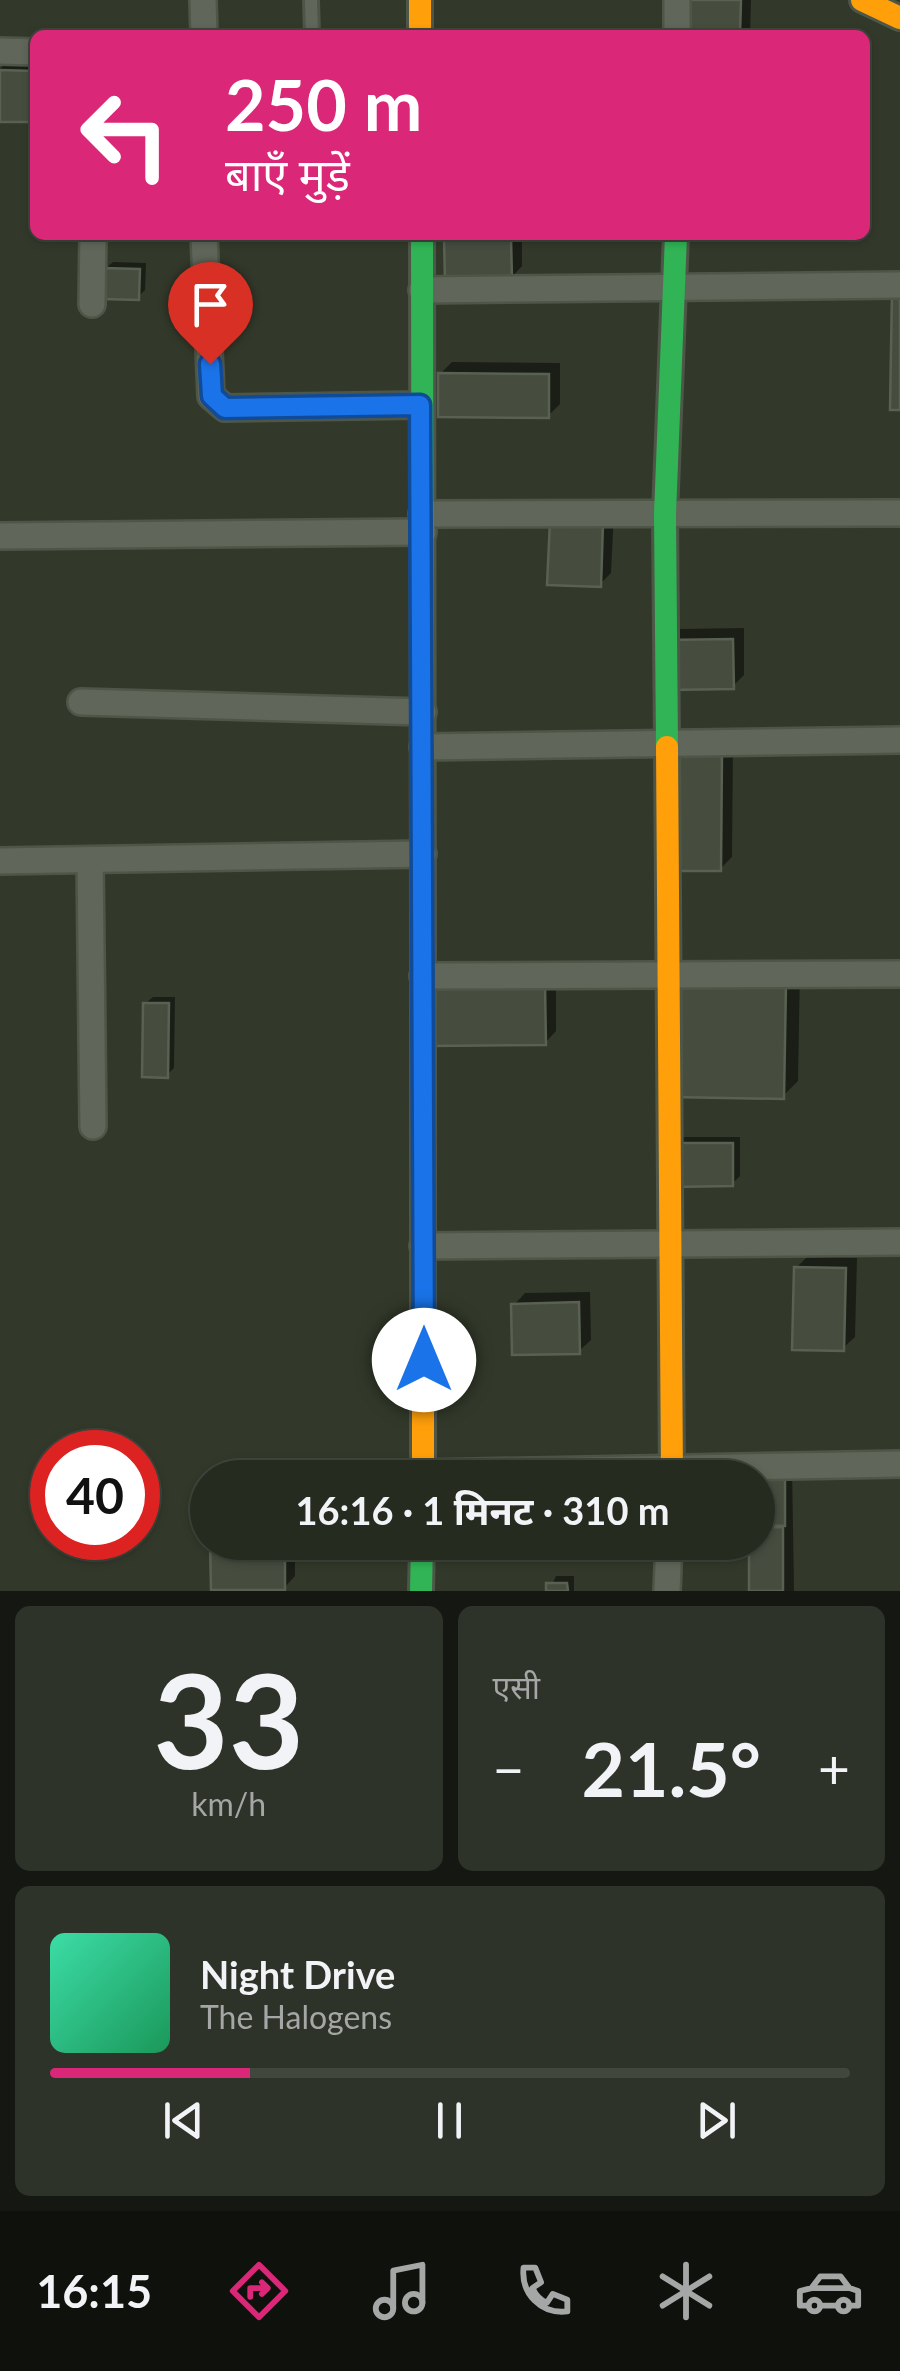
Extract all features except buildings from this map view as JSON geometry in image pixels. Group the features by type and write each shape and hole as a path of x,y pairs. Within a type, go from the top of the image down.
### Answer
{"street":[{"path":"203,0 204,30"},
{"path":"420,0 420,30"},
{"path":"676,30 677,0"},
{"path":"862,0 900,18"},
{"path":"0,51 30,52"},
{"path":"92,304 93,240"},
{"path":"204,240 212,396 217,404 225,408 420,405"},
{"path":"422,240 424,1460"},
{"path":"672,1460 665,514 676,240"},
{"path":"422,290 900,285"},
{"path":"0,536 665,514 900,513"},
{"path":"81,702 423,712"},
{"path":"423,747 900,740"},
{"path":"0,861 423,854"},
{"path":"90,860 93,1126"},
{"path":"423,976 900,974"},
{"path":"423,1246 900,1242"},
{"path":"775,1469 900,1464"},
{"path":"420,1591 421,1560"},
{"path":"667,1591 668,1560"}],"lane":[{"path":"311,0 312,30"}],"traffic: fast":[{"path":"422,240 423,972"},
{"path":"667,747 665,514 676,240"},
{"path":"421,1591 422,1560"}],"traffic: slow":[{"path":"420,0 420,30"},
{"path":"862,0 900,18"},
{"path":"667,747 672,1460"},
{"path":"423,1276 423,1460"}],"traffic: jam":[{"path":"423,972 423,1276"}],"route":[{"path":"210,364 212,396 225,408 420,405 424,1360"}]}
